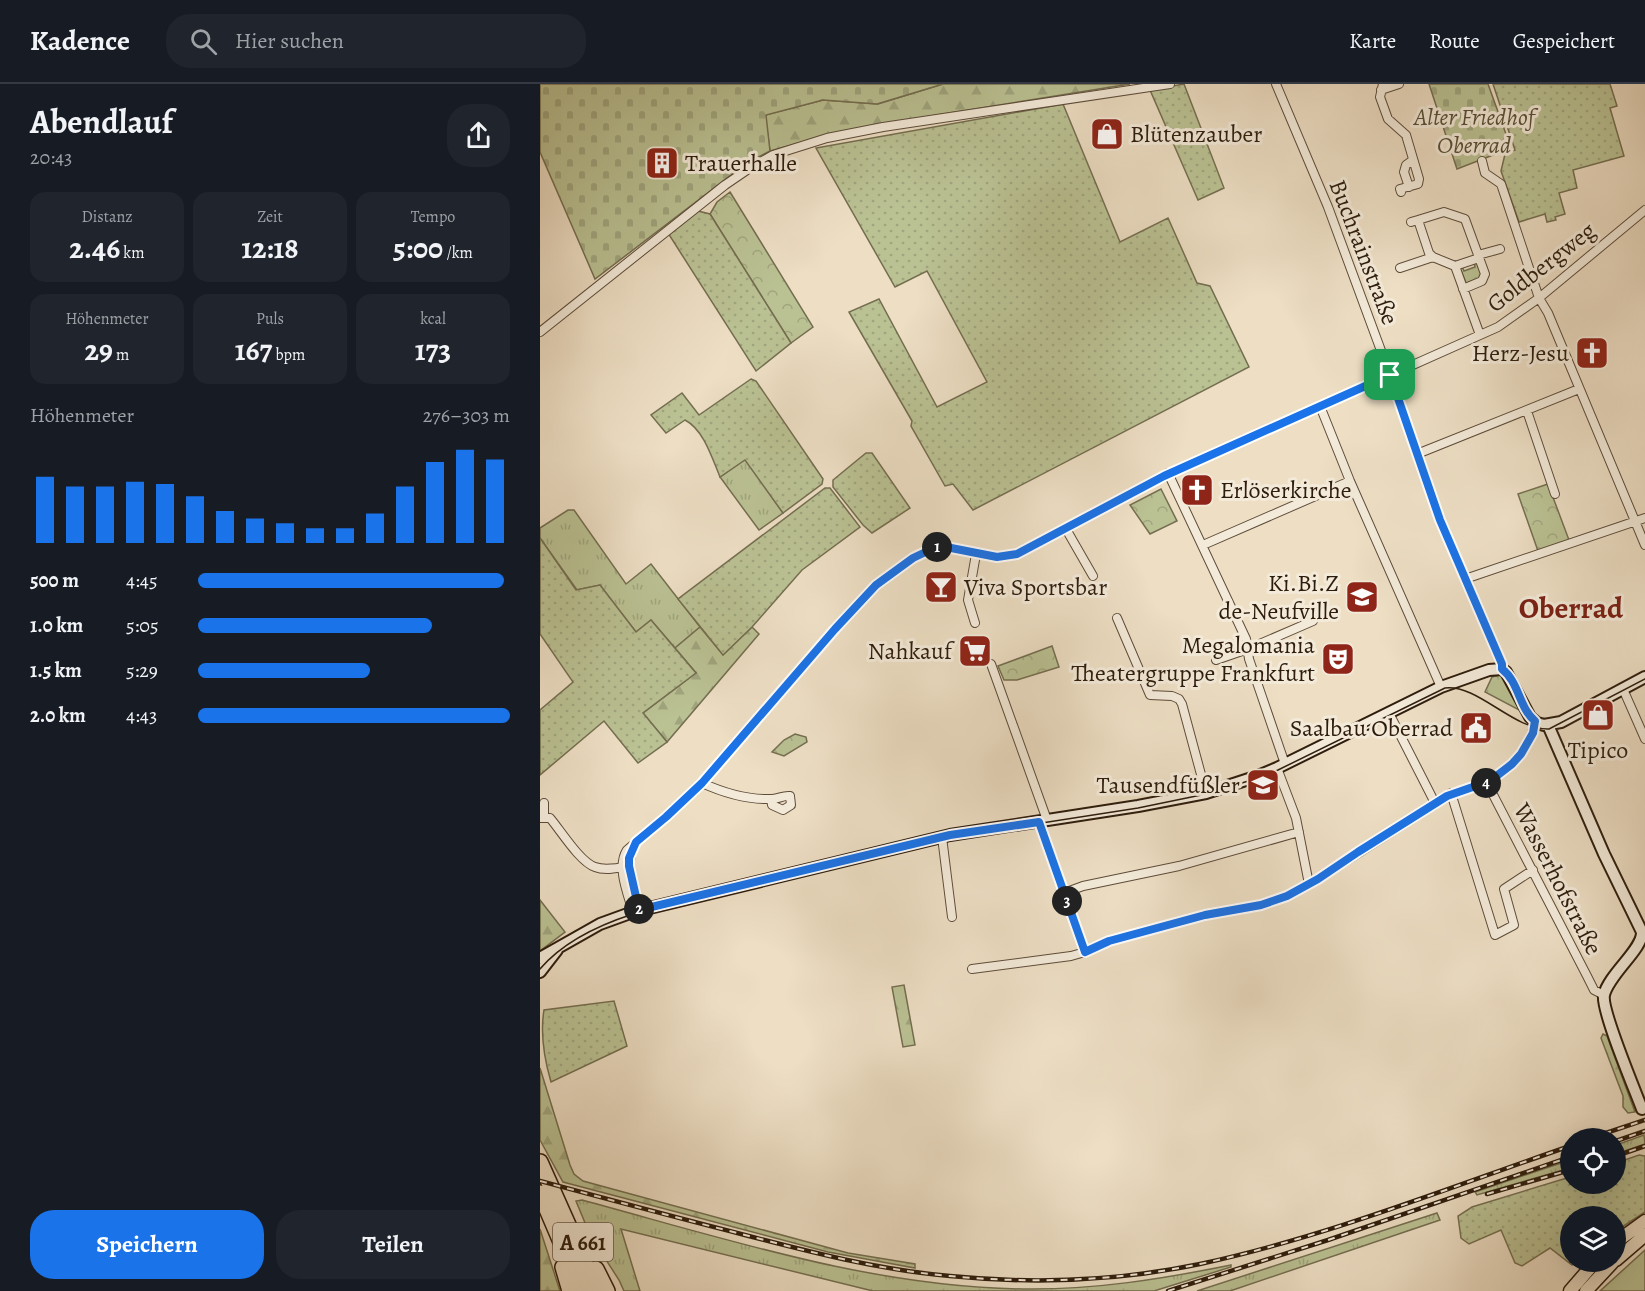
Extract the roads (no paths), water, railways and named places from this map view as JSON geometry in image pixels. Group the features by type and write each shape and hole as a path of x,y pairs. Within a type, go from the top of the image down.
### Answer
{"highway":[{"name":"A 661","path":"540,1162 551,1234 570,1291"},
{"name":"A 661","path":"546,1196 582,1291"},
{"name":"A 661","path":"546,1196 595,1291"},
{"name":"A 661","path":"546,1196 580,1235 607,1291"}],"main road":[{"path":"540,958 600,924 636,911 942,837 1206,793 1258,776 1445,686 1489,670 1502,669 1510,677 1526,711 1535,721 1548,725 1561,722 1645,677"},
{"path":"1548,725 1604,854 1642,932 1641,940 1611,979 1604,995 1604,1007 1642,1109"},
{"path":"540,972 561,945"},
{"path":"1626,1235 1645,1221"},
{"path":"1626,1251 1645,1235"},
{"path":"1570,1291 1586,1272"},
{"path":"1586,1291 1604,1272"}],"street":[{"path":"540,332 718,190 773,155 801,145 883,127 1170,84"},
{"path":"1269,84 1277,86"},
{"path":"1399,84 1382,87 1380,97 1388,119 1406,135 1419,179 1418,184 1400,189 1401,192"},
{"name":"Buchrainstraße","path":"1277,86 1328,207 1440,520 1502,664 1502,669"},
{"path":"1409,187 1404,172 1406,165 1413,160"},
{"path":"1482,161 1485,173 1501,184 1539,298 1548,313 1645,545"},
{"name":"Goldbergweg","path":"626,867 636,842 702,783 876,585 913,558 936,547 997,557 1017,554 1168,474 1480,335 1509,320 1539,298 1645,210"},
{"path":"1463,289 1485,278 1479,257 1465,219 1444,212 1414,221 1429,253 1455,266 1479,257 1500,249"},
{"path":"1400,268 1433,257"},
{"path":"1455,266 1480,335"},
{"path":"1417,454 1579,389"},
{"path":"1320,406 1350,481 1445,686"},
{"path":"1527,411 1555,494"},
{"path":"1168,474 1246,639 1249,659 1299,832 1310,884"},
{"path":"1203,545 1350,481"},
{"path":"1465,579 1645,518"},
{"path":"1066,529 1093,576"},
{"path":"975,623 968,600 976,554"},
{"path":"1117,618 1150,695 1172,696 1179,699 1182,704 1206,793"},
{"path":"1215,660 1248,650 1313,621"},
{"path":"991,664 1085,952"},
{"path":"1623,689 1645,738"},
{"path":"1389,712 1435,803"},
{"name":"Wasserhofstraße","path":"1535,721 1533,733 1521,754 1487,783 1594,990 1604,995"},
{"path":"702,783 728,795 771,799"},
{"path":"972,969 1085,952 1109,941 1205,915 1275,901 1310,884 1451,794 1487,783"},
{"path":"1451,794 1495,935 1514,926 1504,889 1533,870"},
{"path":"544,803 542,818 550,818 589,864 602,869 626,867 636,911"},
{"path":"1064,893 1083,886 1179,866 1299,832"},
{"path":"942,837 952,917"}],"tram line":[{"path":"540,969 559,951 582,936 607,923 633,914 951,837 1138,808 1206,794 1258,778 1445,688 1470,693 1522,722 1549,729 1645,679"}],"railway":[{"path":"1621,1128 1645,1120"},
{"path":"1626,1138 1645,1131"},
{"path":"1626,1153 1645,1146"},
{"path":"540,1181 845,1260 923,1273 1012,1280 1044,1280 1107,1277 1169,1270 1247,1253 1386,1211 1560,1150"},
{"path":"1168,1291 1328,1240 1560,1160"},
{"path":"1487,1194 1560,1173"}],"place":[{"name":"Blütenzauber","path":"1107,134"},
{"name":"Trauerhalle","path":"662,163"},
{"name":"Herz-Jesu","path":"1592,353"},
{"name":"Erlöserkirche","path":"1197,490"},
{"name":"Viva Sportsbar","path":"941,587"},
{"name":"Ki.Bi.Z de-Neufville","path":"1362,597"},
{"name":"Nahkauf","path":"975,651"},
{"name":"Megalomania Theatergruppe Frankfurt","path":"1338,659"},
{"name":"Tipico","path":"1598,715"},
{"name":"Saalbau Oberrad","path":"1476,728"},
{"name":"Tausendfüßler","path":"1263,785"}],"district":[{"name":"Oberrad","path":"1571,608"}],"park label":[{"name":"Alter Friedhof Oberrad","path":"1474,131"}]}
